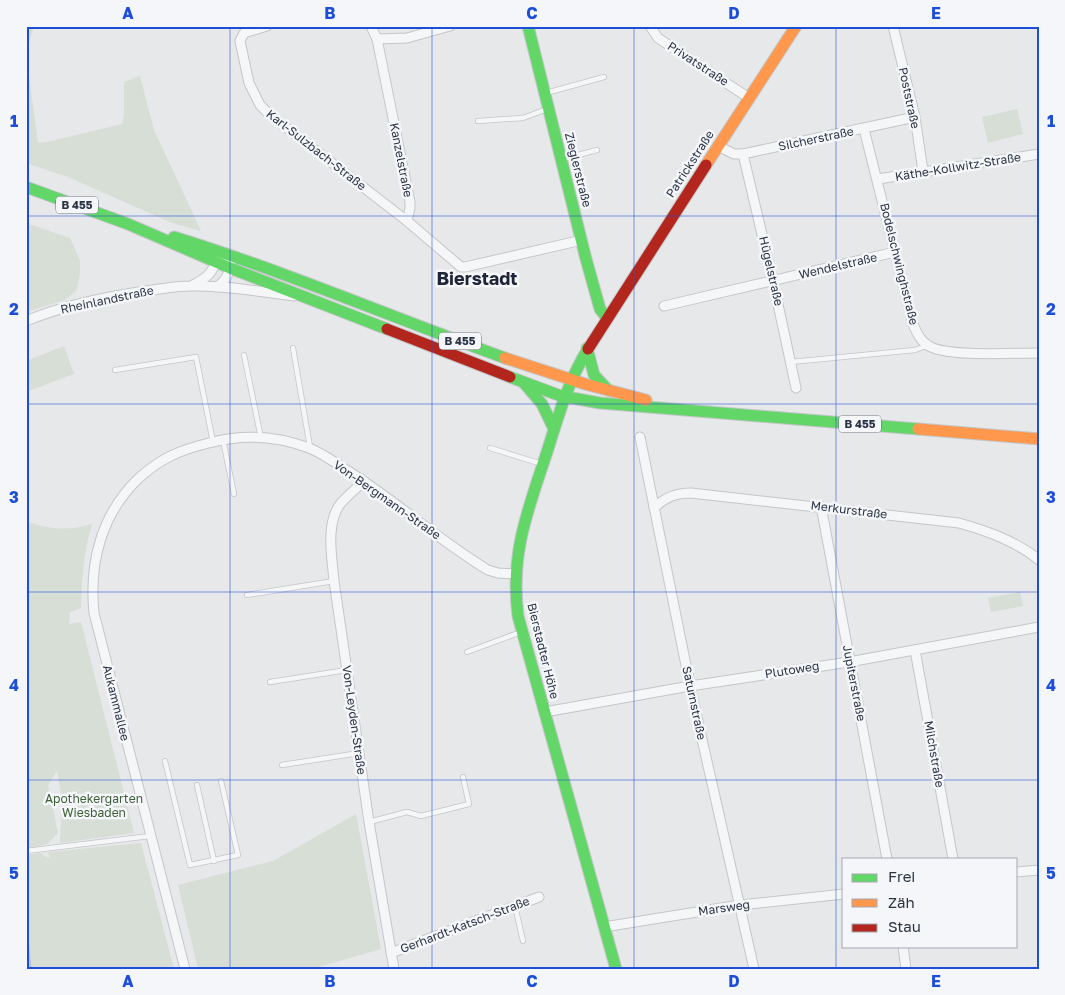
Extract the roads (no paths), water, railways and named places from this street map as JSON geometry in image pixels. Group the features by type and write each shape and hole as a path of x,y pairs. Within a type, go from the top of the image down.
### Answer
{"main road":[{"name":"Zieglerstraße","path":"528,26 600,309 606,318"},
{"name":"Patrickstraße","path":"606,318 796,26"},
{"name":"B 455","path":"26,187 128,224 230,268 564,397 608,404 680,408 1039,439"},
{"name":"B 455","path":"128,224 230,254 497,355 571,380 610,392 680,408"},
{"name":"Bierstadter Höhe","path":"606,318 587,348 564,397 521,534 515,574 516,604 522,631 616,969"},
{"path":"587,348 594,375 599,383 610,392"},
{"path":"524,382 542,404 554,429"}],"street":[{"name":"Karl-Sulzbach-Straße","path":"267,26 247,31 241,35 240,42 249,83 260,105 270,116 407,221"},
{"name":"Kanzelstraße","path":"371,26 377,39 410,202 407,221"},
{"path":"377,39 407,38 450,26"},
{"name":"Privatstraße","path":"650,26 658,38 750,98"},
{"name":"Poststraße","path":"893,26 915,116 923,171"},
{"name":"Silcherstraße","path":"718,146 734,154 743,154 864,129 915,116"},
{"name":"Bodelschwinghstraße","path":"864,129 913,324 918,336 928,345"},
{"name":"Hügelstraße","path":"743,154 796,388"},
{"name":"Käthe-Kollwitz-Straße","path":"878,179 1039,154"},
{"path":"407,221 461,267 582,240"},
{"name":"Wendelstraße","path":"664,306 895,252"},
{"path":"216,287 226,279 230,268 230,254"},
{"name":"Rheinlandstraße","path":"190,286 202,280 210,273 215,262 230,254"},
{"name":"Rheinlandstraße","path":"26,321 44,314 96,300 158,289 190,286 216,287 310,298"},
{"path":"928,345 937,350 953,352 1039,353"},
{"name":"Von-Bergmann-Straße","path":"166,457 188,448 213,442 251,437 289,442 311,449 364,481 481,566 493,572 515,574"},
{"name":"Saturnstraße","path":"640,437 690,686 754,969"},
{"name":"Aukammallee","path":"166,457 134,483 109,516 96,552 93,580 94,613 185,969"},
{"name":"Von-Leyden-Straße","path":"364,481 340,504 333,522 331,550 369,822 394,969"},
{"name":"Merkurstraße","path":"654,508 660,502 675,494 691,493 821,506 959,523 1010,541 1039,560"},
{"name":"Jupiterstraße","path":"821,506 887,858"},
{"name":"Plutoweg","path":"545,712 690,686 849,662 1039,628"},
{"name":"Milchstraße","path":"915,650 953,858"},
{"path":"1018,872 1039,870"},
{"name":"Marsweg","path":"604,927 740,905 842,894"},
{"name":"Gerhardt-Katsch-Straße","path":"391,953 539,897"},
{"path":"902,948 906,969"}],"lane":[{"path":"545,93 604,77"},
{"path":"478,121 523,118 549,108"},
{"path":"561,160 597,150"},
{"path":"791,362 915,350 928,345"},
{"path":"293,348 311,449"},
{"path":"244,355 261,438"},
{"path":"115,370 196,357 213,442"},
{"path":"223,440 234,494"},
{"path":"490,448 543,464"},
{"path":"247,596 334,581"},
{"path":"467,652 522,631"},
{"path":"270,682 347,670"},
{"path":"282,765 359,753"},
{"path":"165,760 190,866 238,855 221,781"},
{"path":"369,822 407,812 421,816 469,804 463,777"},
{"path":"197,786 214,860"},
{"path":"26,851 150,836"},
{"path":"515,906 523,941"}],"waterway":[{"path":"26,926 30,969"}],"district":[{"name":"Bierstadt","path":"477,279"}],"park label":[{"name":"Apothekergarten Wiesbaden","path":"94,806"}]}
